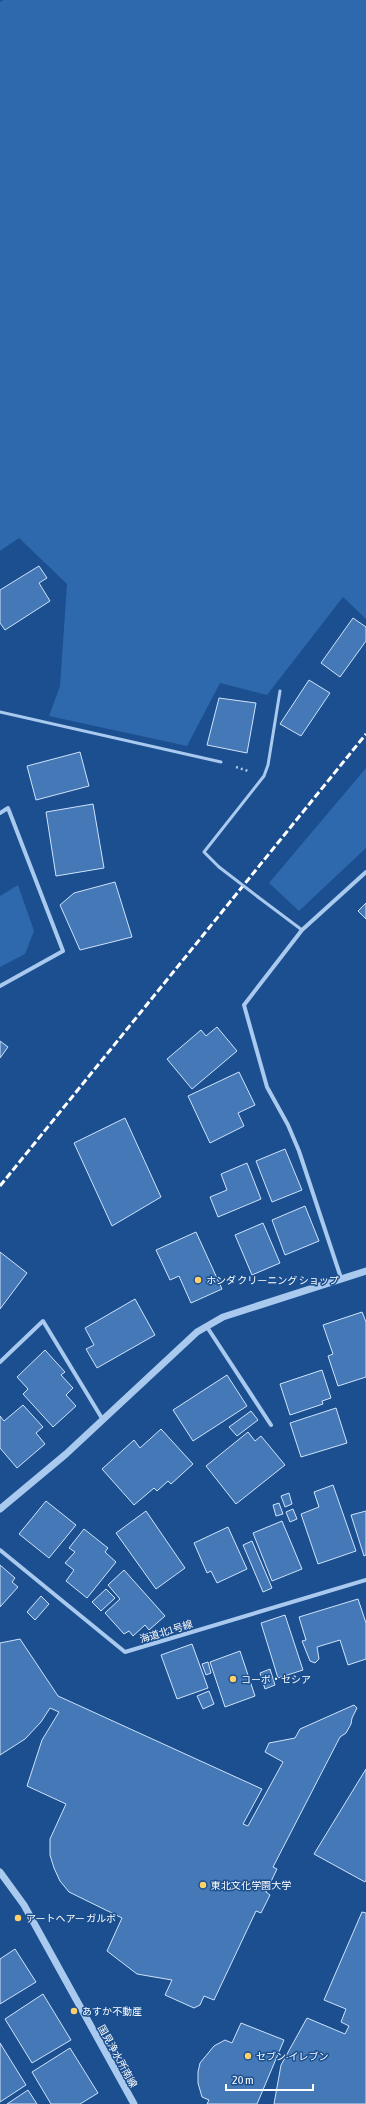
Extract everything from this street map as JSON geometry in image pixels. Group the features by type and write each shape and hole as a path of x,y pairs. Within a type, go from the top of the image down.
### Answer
{"street":[{"path":"0,813 8,808 63,951 0,986"},
{"path":"341,1278 299,1151 288,1125 267,1087 244,1005 302,930 366,872"},
{"path":"0,1509 20,1494 103,1420 197,1332 223,1317 366,1271"},
{"path":"0,1362 43,1321 103,1420"},
{"path":"208,1327 271,1425"},
{"name":"海道北1号線","path":"0,1550 125,1652 366,1580"},
{"name":"国見浄水所南線","path":"0,1872 24,1905 134,2104"}],"lane":[{"path":"280,692 268,765 264,776 204,852 219,867 302,930"},
{"path":"0,712 222,762"}],"path":[{"path":"222,762 264,776"}],"shaded area":[{"path":"3,0 366,0 366,619 343,597 267,695 220,683 187,746 49,716 60,686 67,584 19,538 0,551 0,2"},
{"path":"366,768 366,848 299,911 269,883"},
{"path":"18,885 34,931 25,954 0,967 0,896"}],"building":[{"path":"39,566 47,578 39,583 50,601 5,630 0,623 0,590"},
{"path":"353,618 366,627 366,641 340,677 321,663"},
{"path":"309,680 330,693 301,736 280,724"},
{"path":"219,698 256,703 247,753 207,745"},
{"path":"80,752 89,786 36,800 27,766"},
{"path":"93,804 104,868 56,876 46,812"},
{"path":"115,882 132,937 80,950 60,905 74,893"},
{"path":"366,903 366,919 358,911"},
{"path":"217,1027 237,1051 192,1089 167,1059 201,1030 206,1036"},
{"path":"0,1041 8,1047 0,1058"},
{"path":"239,1072 255,1105 238,1113 244,1126 210,1143 188,1096"},
{"path":"125,1118 161,1197 112,1226 74,1143"},
{"path":"285,1149 302,1190 272,1202 256,1161"},
{"path":"247,1163 261,1199 218,1217 210,1197 227,1190 221,1174"},
{"path":"305,1206 319,1241 285,1255 272,1220"},
{"path":"263,1223 280,1263 252,1275 235,1235"},
{"path":"196,1232 222,1289 191,1303 179,1276 170,1280 156,1250"},
{"path":"0,1252 27,1273 0,1309"},
{"path":"135,1299 155,1335 97,1368 86,1349 94,1345 85,1328"},
{"path":"362,1312 366,1322 366,1377 338,1386 328,1356 333,1354 323,1325"},
{"path":"45,1350 65,1372 61,1375 73,1388 66,1395 76,1406 53,1427 23,1394 28,1389 17,1377"},
{"path":"322,1370 331,1398 322,1401 323,1404 290,1415 280,1384"},
{"path":"227,1375 247,1406 193,1441 173,1410"},
{"path":"23,1405 43,1427 36,1433 45,1444 17,1468 0,1448 0,1416 4,1421"},
{"path":"336,1408 347,1443 301,1457 290,1423"},
{"path":"251,1411 258,1420 237,1436 229,1427"},
{"path":"161,1429 193,1464 171,1484 168,1481 157,1491 154,1488 134,1505 102,1469 134,1440 140,1448"},
{"path":"248,1432 255,1441 261,1436 285,1465 236,1504 206,1466"},
{"path":"333,1485 356,1551 318,1564 301,1514 319,1507 314,1492"},
{"path":"289,1493 292,1504 285,1507 281,1496"},
{"path":"46,1501 76,1525 49,1558 19,1534"},
{"path":"279,1503 283,1514 276,1516 273,1505"},
{"path":"293,1509 297,1519 290,1522 286,1512"},
{"path":"146,1511 185,1568 156,1589 116,1533"},
{"path":"366,1511 366,1555 364,1556 351,1515"},
{"path":"282,1521 302,1569 272,1581 253,1533"},
{"path":"228,1527 247,1569 217,1583 211,1571 207,1573 194,1543"},
{"path":"84,1529 108,1548 105,1552 116,1562 87,1598 66,1581 74,1570 65,1563 75,1552 69,1548"},
{"path":"252,1541 272,1588 263,1592 243,1545"},
{"path":"0,1565 15,1578 12,1582 18,1587 0,1607"},
{"path":"124,1570 165,1616 149,1630 145,1625 133,1636 129,1631 124,1634 105,1613 120,1599 108,1585"},
{"path":"106,1589 115,1598 101,1611 92,1602"},
{"path":"41,1596 49,1604 35,1620 27,1612"},
{"path":"358,1599 366,1623 366,1659 348,1665 340,1640 317,1647 319,1659 315,1663 310,1661 302,1641 306,1640 299,1617"},
{"path":"285,1615 303,1670 278,1678 261,1623"},
{"path":"20,1639 58,1696 262,1789 243,1824 248,1826 283,1762 265,1752 269,1743 295,1738 300,1729 354,1705 357,1708 351,1724 346,1733 340,1737 273,1867 277,1869 266,1892 270,1895 261,1913 256,1911 214,2000 204,1996 200,2005 194,2008 165,1995 172,1980 137,1974 107,1951 122,1918 69,1892 60,1881 50,1855 50,1839 66,1804 27,1786 42,1740 59,1712 50,1708 41,1722 25,1739 0,1755 0,1643"},
{"path":"192,1644 208,1688 177,1699 161,1655"},
{"name":"コーポ・セシア","path":"240,1651 255,1696 225,1707 210,1662"},
{"path":"208,1662 211,1673 206,1675 202,1664"},
{"path":"270,1669 275,1685 265,1689 260,1673"},
{"path":"209,1691 214,1704 203,1709 197,1696"},
{"path":"366,1769 366,1880 365,1882 314,1854"},
{"path":"362,1912 366,1913 366,2104 274,2104 281,2065 307,2018 345,2034 349,2026 341,2022 346,2009 324,2000"},
{"path":"15,1949 36,1982 0,2004 0,1959"},
{"path":"43,1994 71,2040 32,2063 5,2019"},
{"path":"241,2023 284,2040 257,2104 207,2104 209,2100 202,2097 198,2083 200,2063 214,2046 225,2040 232,2043"},
{"path":"0,2043 26,2085 0,2102"},
{"path":"70,2048 98,2093 80,2104 51,2104 32,2072"},
{"path":"28,2090 37,2104 7,2104"}],"railway":[{"path":"0,1186 366,734"}],"place":[{"name":"ホンダ クリーニング ショップ","path":"198,1280"},
{"name":"コーポ・セシア","path":"233,1679"},
{"name":"東北文化学園大学","path":"203,1885"},
{"name":"アートヘアー ガルボ","path":"18,1918"},
{"name":"あすか不動産","path":"74,2011"},
{"name":"セブン-イレブン","path":"248,2056"}]}
